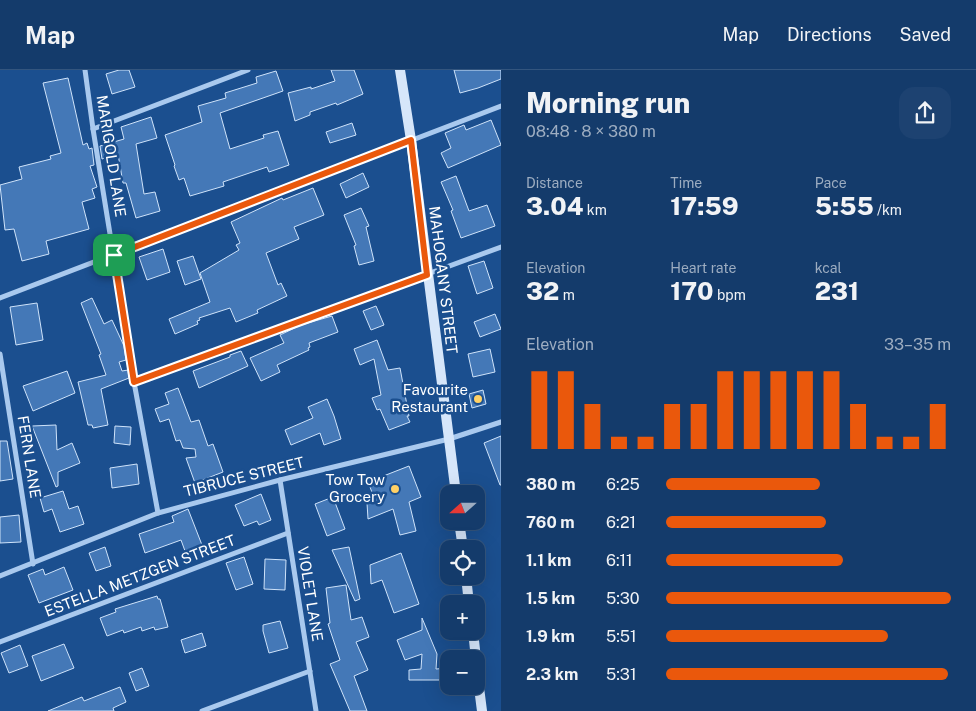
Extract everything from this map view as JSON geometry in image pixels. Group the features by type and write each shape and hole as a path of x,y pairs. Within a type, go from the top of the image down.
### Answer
{"street":[{"name":"MARIGOLD LANE","path":"85,70 134,382 158,513"},
{"path":"93,129 248,70"},
{"name":"MAHOGANY STREET","path":"400,70 411,140 455,485"},
{"path":"0,298 501,106"},
{"path":"134,382 501,247"},
{"name":"FERN LANE","path":"0,354 33,564"},
{"name":"TIBRUCE STREET","path":"0,576 158,513 280,480 449,439 501,422"},
{"name":"VIOLET LANE","path":"280,480 316,711"},
{"name":"ESTELLA METZGEN STREET","path":"0,642 288,533"},
{"path":"202,711 310,671"},
{"path":"480,695 482,711"}],"building":[{"path":"119,70 129,70 135,87 112,94 106,74"},
{"path":"331,70 354,70 363,94 337,105 336,103 310,112 310,115 295,121 288,93 311,87 311,89 335,81"},
{"path":"454,70 501,70 501,79 460,93"},
{"path":"276,71 283,91 220,113 230,149 264,138 263,135 278,131 289,165 269,172 267,167 223,182 224,186 190,196 184,178 179,180 165,135 202,122 198,106 226,98 225,93 257,83 256,77"},
{"path":"68,78 83,145 87,143 89,149 92,148 94,165 90,166 97,187 92,189 95,198 82,202 89,229 46,241 49,254 22,261 14,229 5,230 0,185 22,179 19,167 51,159 50,156 61,153 43,83"},
{"path":"151,117 157,138 136,144 144,194 155,192 160,211 136,218 126,183 123,183 118,154 102,159 100,146 124,139 121,127"},
{"path":"491,120 501,145 448,168 441,153 451,148 445,133 464,125 466,130"},
{"path":"352,123 356,135 330,143 326,132"},
{"path":"363,173 369,187 346,198 340,184"},
{"path":"456,176 469,211 487,205 495,226 461,238 451,211 453,210 441,182"},
{"path":"313,188 324,215 294,227 299,239 266,253 278,285 281,283 287,296 257,310 258,313 236,322 230,308 199,318 198,324 175,334 169,319 210,302 200,273 239,250 236,245 240,243 231,222 282,198 283,200"},
{"path":"361,208 369,226 366,227 374,261 359,265 354,246 356,245 344,215"},
{"path":"163,249 170,272 147,280 139,257"},
{"path":"193,256 201,279 185,285 177,261"},
{"path":"484,261 493,288 477,294 468,266"},
{"path":"92,298 104,324 112,320 124,346 126,360 119,362 122,371 128,370 129,378 101,389 108,425 93,428 92,425 88,425 78,382 106,375 99,355 101,354 81,303"},
{"path":"37,303 43,340 16,345 10,307"},
{"path":"376,306 384,325 371,330 363,311"},
{"path":"495,314 501,329 480,337 474,322"},
{"path":"332,316 338,332 309,343 309,350 277,365 280,372 261,381 250,358 284,343 280,335 301,325"},
{"path":"377,340 388,370 400,368 409,416 407,416 410,422 389,430 380,409 377,410 372,398 381,395 374,359 360,365 354,349"},
{"path":"490,349 495,372 473,377 468,354"},
{"path":"241,351 248,366 199,388 193,371"},
{"path":"67,371 75,393 33,411 23,386"},
{"path":"178,388 191,422 199,420 208,446 213,444 223,472 195,483 186,458 196,457 195,449 183,448 180,440 176,441 169,419 160,422 155,409 169,404 165,393"},
{"name":"Favourite Restaurant","path":"483,390 486,404 472,408 469,394"},
{"path":"327,399 341,439 324,445 320,433 291,445 285,430 313,418 308,407"},
{"path":"56,425 57,450 72,443 80,463 58,472 58,486 56,487 32,426"},
{"path":"115,426 131,427 130,445 114,443"},
{"path":"501,436 501,485 500,485 484,443"},
{"path":"0,441 7,441 13,479 0,481"},
{"path":"137,464 139,484 112,488 110,468"},
{"name":"Tow Tow Grocery","path":"409,466 421,497 409,502 416,531 400,535 393,509 368,519 367,503 375,500 368,482"},
{"path":"63,491 69,509 78,506 84,524 60,532 52,509 44,512 40,498"},
{"path":"261,494 271,520 259,525 257,521 244,526 235,505"},
{"path":"333,497 345,529 327,536 315,504"},
{"path":"188,509 202,545 185,551 181,540 145,553 139,534 174,522 172,516"},
{"path":"19,515 21,542 0,543 0,517"},
{"path":"105,547 111,566 96,571 89,553"},
{"path":"349,547 360,599 355,601 332,550"},
{"path":"401,553 419,604 394,613 382,580 371,584 370,565"},
{"path":"244,557 253,584 236,590 226,563"},
{"path":"265,559 286,560 285,590 264,589"},
{"path":"64,567 73,590 39,603 28,575 43,569 45,575"},
{"path":"346,585 351,620 362,617 369,637 356,642 368,670 354,676 367,711 350,711 330,664 340,660 328,624 330,623 326,588"},
{"path":"157,596 160,599 168,627 155,630 154,627 142,631 141,627 124,633 123,630 107,636 100,618 116,612 115,609"},
{"path":"422,618 437,654 436,669 440,669 440,680 409,680 409,670 421,669 422,654 405,660 397,640 422,630"},
{"path":"280,621 288,648 269,653 263,625"},
{"path":"202,633 206,646 185,653 181,640"},
{"path":"64,644 74,668 41,681 32,656"},
{"path":"20,645 28,666 9,673 1,653"},
{"path":"142,668 149,686 136,691 129,673"},
{"path":"120,687 126,702 113,708 114,711 48,711 82,697 84,701"}],"place":[{"name":"Favourite Restaurant","path":"478,399"},
{"name":"Tow Tow Grocery","path":"395,489"}],"route":[{"path":"411,140 427,275 134,382 114,255 411,140"}]}
